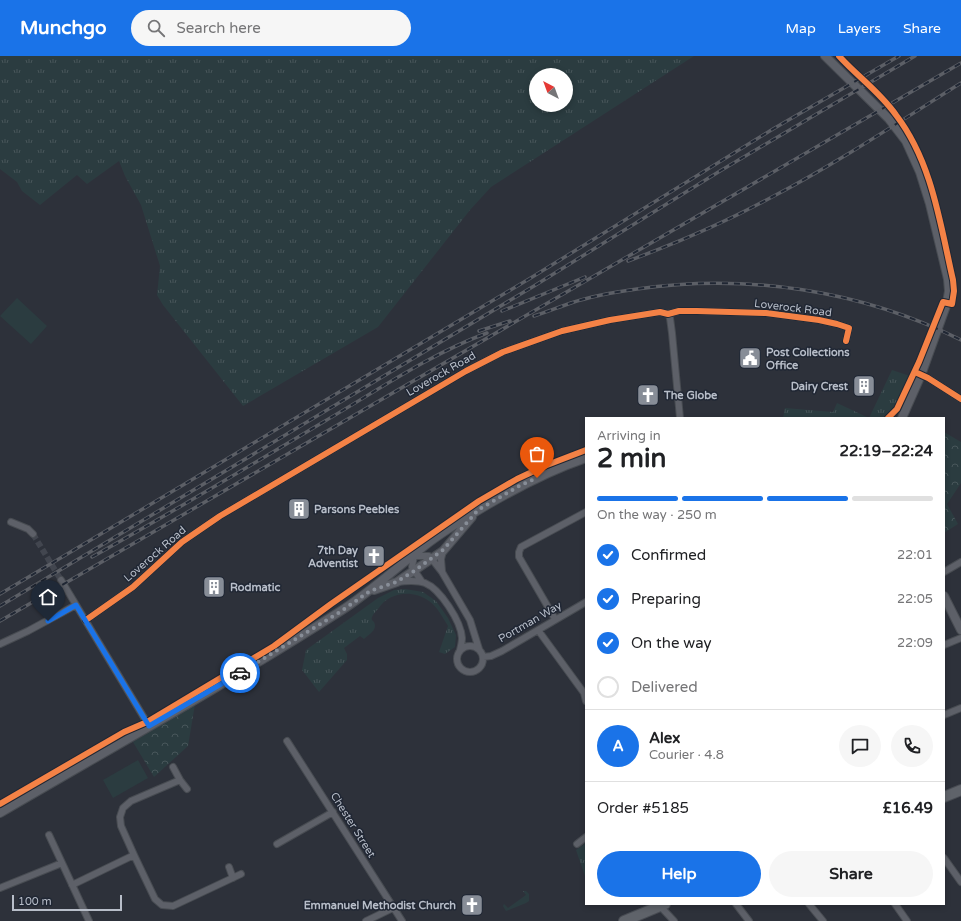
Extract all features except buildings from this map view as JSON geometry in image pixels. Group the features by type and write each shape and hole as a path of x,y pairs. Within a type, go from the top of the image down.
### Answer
{"main road":[{"path":"945,797 961,790"},
{"path":"624,921 663,905"}],"street":[{"path":"825,56 889,119 906,141 920,172 947,272 949,291 947,303 921,375 902,417"},
{"name":"Loverock Road","path":"86,620 124,594 176,547 214,520 426,394 493,356 527,342 585,325 660,312 668,314 679,311 766,313 829,322 849,328 846,342"},
{"path":"668,314 672,333 680,417"},
{"path":"928,378 961,399"},
{"path":"0,813 289,643 370,591 386,576 453,525 521,485 585,458"},
{"path":"370,591 396,582 443,550 478,510"},
{"path":"555,619 519,557 519,552 521,548 585,513"},
{"path":"11,522 28,529 33,534"},
{"path":"442,572 441,559 443,550"},
{"path":"425,555 431,558 442,572 470,620 479,649 484,657 482,665 473,672 463,670 458,664 457,656 460,650 462,637 458,624 442,596 422,582 414,571 412,567 414,556 425,555"},
{"path":"945,571 961,562"},
{"path":"61,580 149,726"},
{"path":"396,582 422,582"},
{"path":"945,598 961,630"},
{"name":"Portman Way","path":"484,657 491,656 502,651 585,603"},
{"path":"0,644 28,631 76,605"},
{"path":"538,630 584,693 585,697"},
{"path":"945,645 961,638"},
{"path":"460,650 468,646 479,649"},
{"path":"945,715 961,708"},
{"name":"Chester Street","path":"287,740 402,921"},
{"path":"173,767 187,789"},
{"path":"180,780 127,804 123,808 120,817 121,826 155,899 162,905 172,906 241,874"},
{"path":"277,844 333,812"},
{"path":"49,835 89,921"},
{"path":"577,844 585,838"},
{"path":"72,885 134,855"},
{"path":"945,859 961,882"},
{"path":"0,888 62,863"},
{"path":"229,867 233,878"},
{"path":"663,905 674,921"},
{"path":"737,905 749,921"},
{"path":"811,905 823,921"},
{"path":"896,905 907,921"},
{"path":"366,921 393,908"}],"green space":[{"path":"0,56 694,56 491,187 470,210 378,327 243,406 163,305 157,295 160,266 141,205 125,176 119,161 87,184 77,175 40,205 22,191 17,182 0,169"},
{"path":"17,298 47,326 31,344 0,316"},
{"path":"892,370 910,376 895,409 886,417 869,417"},
{"path":"837,403 867,417 783,417 785,408 833,412"},
{"path":"945,433 961,442 961,483 947,504 958,524 945,532"},
{"path":"405,589 423,592 436,601 448,618 456,635 455,647 445,654 439,652 448,626 440,612 432,603 415,595 401,594 394,596 383,603 373,615 372,619 375,625 374,630 364,639 360,636 344,648 347,654 347,660 319,692 302,670 306,650 378,598 394,590"},
{"path":"195,704 188,746 154,777 133,742"},
{"path":"138,760 148,778 113,798 103,780"},
{"path":"585,844 585,876 576,850"},
{"path":"523,891 526,891 529,894 529,901 506,911 503,906 504,904 508,908 526,895"}],"tunnel":[{"path":"33,534 61,580"}],"railway":[{"path":"0,594 529,279 773,129 899,56"},
{"path":"0,606 534,286 720,171 915,56"},
{"path":"0,621 961,63"},
{"path":"628,261 701,232 772,197 844,156 961,83"},
{"path":"502,311 585,277"},
{"path":"534,316 587,298 637,289 720,283 761,285 802,290 843,298 884,309 923,323 961,340"},
{"path":"479,331 510,321"},
{"path":"92,557 209,490 404,373 445,351 487,333"}],"cycle path":[{"path":"839,56 876,91 890,107 908,133 918,153 933,194 953,280 954,291 952,304 943,302 919,362 897,409 889,417"},
{"path":"86,620 133,587 182,542 220,516 466,371 503,352 562,331 610,320 660,312 668,314 679,311 766,313 819,320 849,328 846,341"},
{"path":"915,372 928,378 961,399"},
{"path":"0,804 124,732 147,722 274,646 331,604 479,501 517,479 547,465 585,450"}],"way so far":[{"path":"240,673 340,612 370,591 396,582 414,571 447,547 458,532 478,510 521,485 537,478"}],"place":[{"name":"Post Collections Office","path":"750,358"},
{"name":"Dairy Crest","path":"864,386"},
{"name":"The Globe","path":"648,395"},
{"name":"Parsons Peebles","path":"299,509"},
{"name":"7th Day Adventist","path":"374,556"},
{"name":"Rodmatic","path":"214,587"},
{"name":"Emmanuel Methodist Church","path":"472,905"}],"route":[{"path":"48,621 76,605 149,726 240,673"}]}
